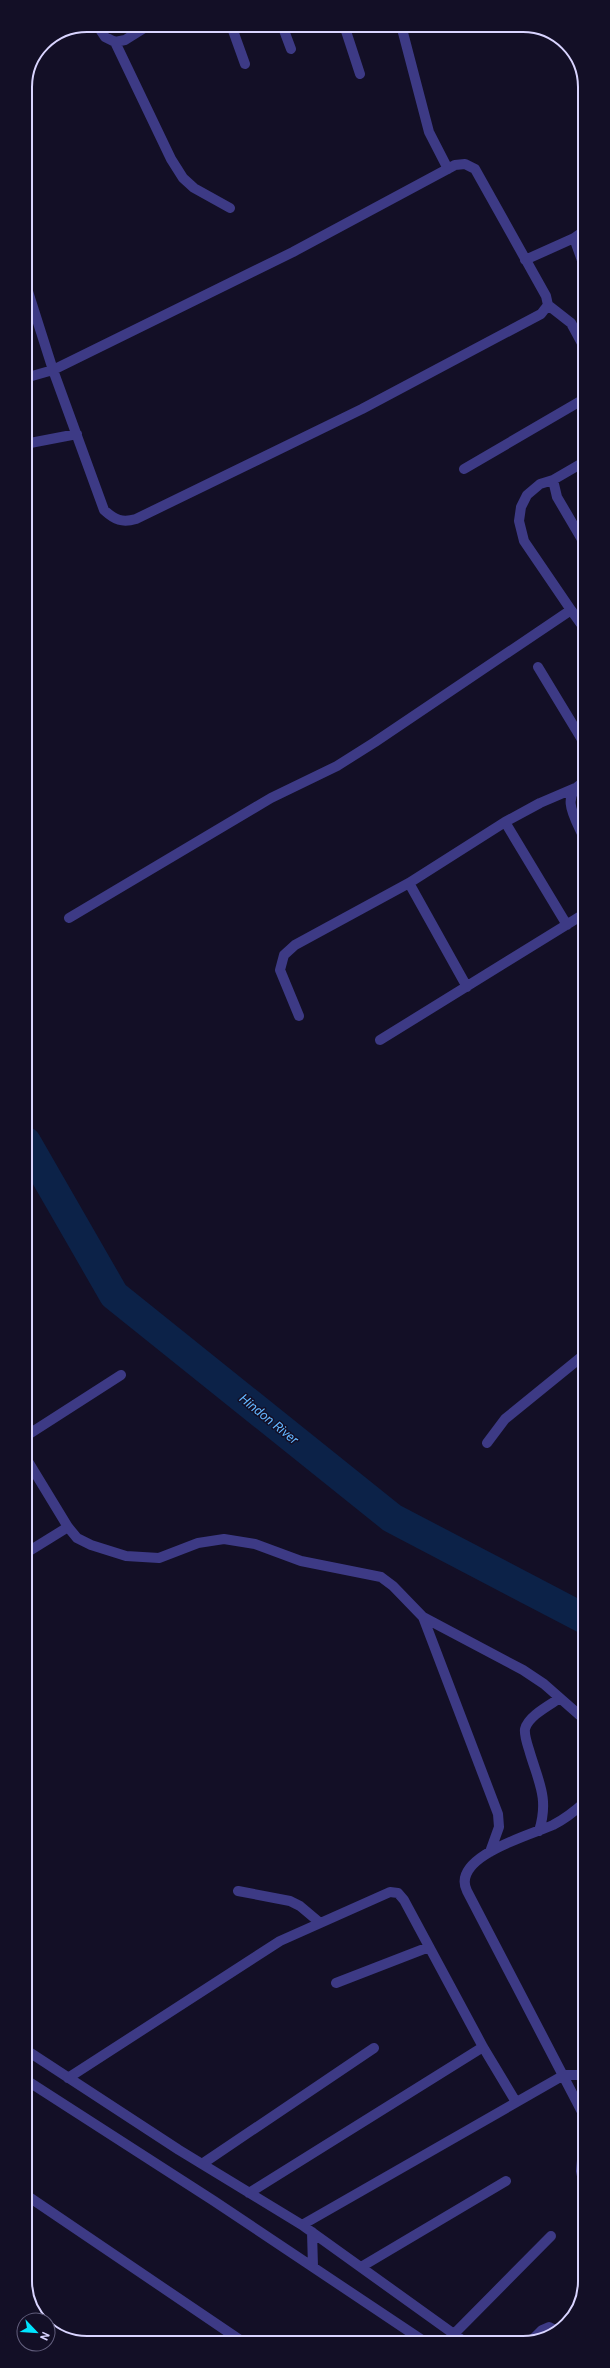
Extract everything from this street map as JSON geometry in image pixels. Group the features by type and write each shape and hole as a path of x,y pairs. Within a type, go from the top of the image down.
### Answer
{"street":[{"path":"102,32 106,37 115,42 171,159 182,178 194,188 230,208"},
{"path":"115,42 125,40 138,32"},
{"path":"234,32 245,64"},
{"path":"285,32 291,49"},
{"path":"346,32 360,74"},
{"path":"403,32 429,132 448,169"},
{"path":"32,376 53,370 293,252 448,169 465,164 475,169 546,296 548,305 571,323 578,335"},
{"path":"525,260 578,235"},
{"path":"574,238 578,249"},
{"path":"32,318 77,434 104,510 114,519 125,522 136,519 362,409 541,314 548,305"},
{"path":"464,469 578,402"},
{"path":"32,443 77,434"},
{"path":"578,465 553,480 540,484 526,495 521,507 519,521 524,541 578,620"},
{"path":"553,480 557,497 578,533"},
{"path":"69,918 271,798 337,766 571,610"},
{"path":"538,667 578,733"},
{"path":"299,1016 280,970 284,955 295,945 409,883 505,822 540,803 578,786"},
{"path":"575,788 569,799 571,811 578,826"},
{"path":"505,822 567,925"},
{"path":"409,883 467,987"},
{"path":"380,1040 578,918"},
{"path":"488,1443 506,1419 578,1359"},
{"path":"32,1432 120,1375"},
{"path":"32,1468 68,1527 77,1538 91,1545 126,1556 159,1558 198,1543 224,1539 255,1544 301,1561 381,1577 393,1586 423,1617 511,1662 544,1684 578,1714"},
{"path":"32,1549 68,1527"},
{"path":"423,1617 498,1814 499,1827 490,1852"},
{"path":"539,1831 544,1812 544,1798 526,1738 525,1728 531,1720 560,1698"},
{"path":"578,1808 566,1818 490,1852 475,1862 465,1873 465,1887 578,2104"},
{"path":"238,1891 290,1901 300,1906 319,1922"},
{"path":"68,2078 280,1941 319,1922 390,1892 398,1893 404,1900 483,2047 516,2102"},
{"path":"336,1983 429,1947"},
{"path":"250,2193 483,2047"},
{"path":"202,2164 374,2048"},
{"path":"32,2054 202,2164 302,2225 457,2336"},
{"path":"302,2225 564,2075 578,2075"},
{"path":"32,2084 416,2336"},
{"path":"361,2267 506,2181"},
{"path":"32,2199 234,2336"},
{"path":"312,2232 313,2267"},
{"path":"454,2334 551,2236"},
{"path":"538,2334 549,2327 552,2328"}],"waterway":[{"name":"Hindon River","path":"32,1152 114,1295 392,1518 578,1615"}]}
